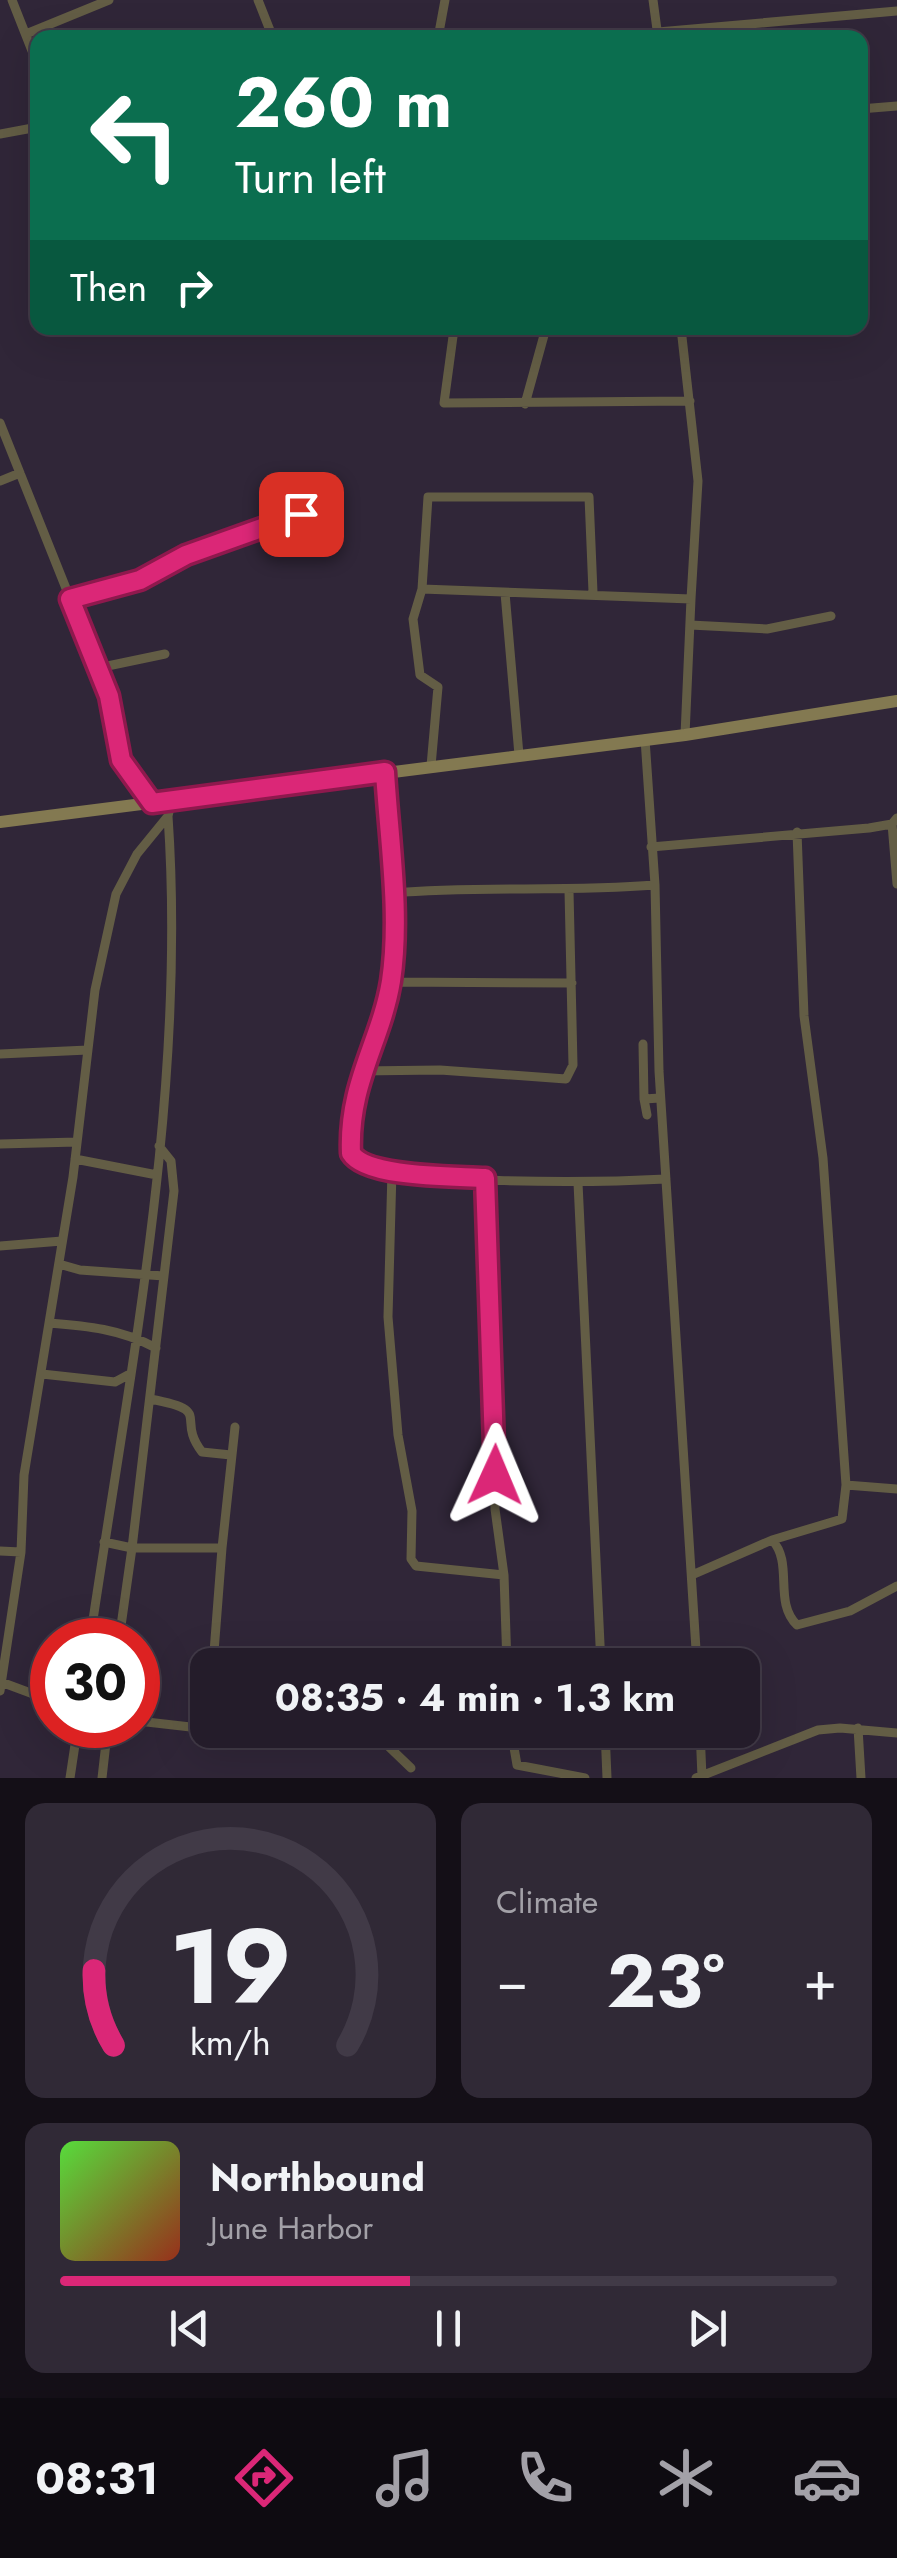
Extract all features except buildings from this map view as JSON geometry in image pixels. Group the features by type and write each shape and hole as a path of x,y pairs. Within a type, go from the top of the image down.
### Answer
{"main road":[{"path":"0,822 685,735 897,701"}],"street":[{"path":"12,0 30,45"},
{"path":"36,30 109,0"},
{"path":"258,0 269,30"},
{"path":"440,30 446,0"},
{"path":"653,0 657,30"},
{"path":"700,30 897,11"},
{"path":"26,34 30,32"},
{"path":"868,108 897,106"},
{"path":"0,134 30,128"},
{"path":"453,335 444,404 690,401"},
{"path":"525,404 544,335"},
{"path":"682,335 698,481 685,735"},
{"path":"0,423 98,668 112,708 121,760 152,803"},
{"path":"0,481 20,473"},
{"path":"431,766 431,724 439,706 438,687 420,676 413,619 422,589 428,497 589,497 593,592"},
{"path":"70,599 140,580 186,555 301,514"},
{"path":"422,589 593,592 691,599"},
{"path":"505,592 519,755"},
{"path":"690,625 767,629 832,616"},
{"path":"98,668 165,654"},
{"path":"646,739 655,885 660,1098 696,1648"},
{"path":"385,772 393,893 391,982 360,1071 351,1153 359,1163 392,1171 578,1184 666,1178"},
{"path":"93,1618 160,1146 175,921 168,816 172,800"},
{"path":"0,1691 21,1552 24,1475 75,1159 95,990 116,894 136,854 168,816"},
{"path":"652,847 894,821 897,884"},
{"path":"692,1575 772,1540 842,1519 846,1485 823,1158 804,1016 798,832"},
{"path":"393,893 482,886 569,892 655,885"},
{"path":"360,1071 440,1070 566,1079 573,1065 569,892"},
{"path":"391,982 572,983"},
{"path":"642,1044 647,1115"},
{"path":"0,1054 88,1050"},
{"path":"644,1099 660,1098"},
{"path":"0,1144 77,1142"},
{"path":"122,1618 174,1176 171,1161 160,1146"},
{"path":"75,1159 157,1175"},
{"path":"392,1171 388,1316 398,1434 412,1511 411,1559 416,1566 504,1575"},
{"path":"485,1178 496,1404 494,1509 504,1575 506,1648"},
{"path":"578,1184 600,1648"},
{"path":"0,1246 62,1240"},
{"path":"59,1264 80,1270 164,1276"},
{"path":"49,1323 96,1326 134,1336 156,1348"},
{"path":"42,1374 114,1382 128,1374"},
{"path":"150,1399 183,1405 192,1416 202,1452 232,1456"},
{"path":"214,1648 235,1427"},
{"path":"846,1485 897,1488"},
{"path":"772,1540 781,1552 786,1610 797,1625 850,1612 897,1586"},
{"path":"104,1542 132,1548 222,1548"},
{"path":"0,1551 21,1552"},
{"path":"1,1682 30,1693"},
{"path":"160,1724 190,1727"},
{"path":"700,1748 700,1777 818,1730 858,1728 897,1733"},
{"path":"858,1728 861,1778"},
{"path":"70,1778 75,1748"},
{"path":"102,1778 105,1748"},
{"path":"390,1748 410,1768"},
{"path":"514,1748 516,1764 585,1778"},
{"path":"606,1748 607,1778"}],"route":[{"path":"301,514 186,555 140,580 70,599 109,696 121,760 152,803 385,772 393,893 391,982 360,1071 350,1132 351,1153 359,1163 392,1171 485,1178 496,1404 495,1475"}]}
